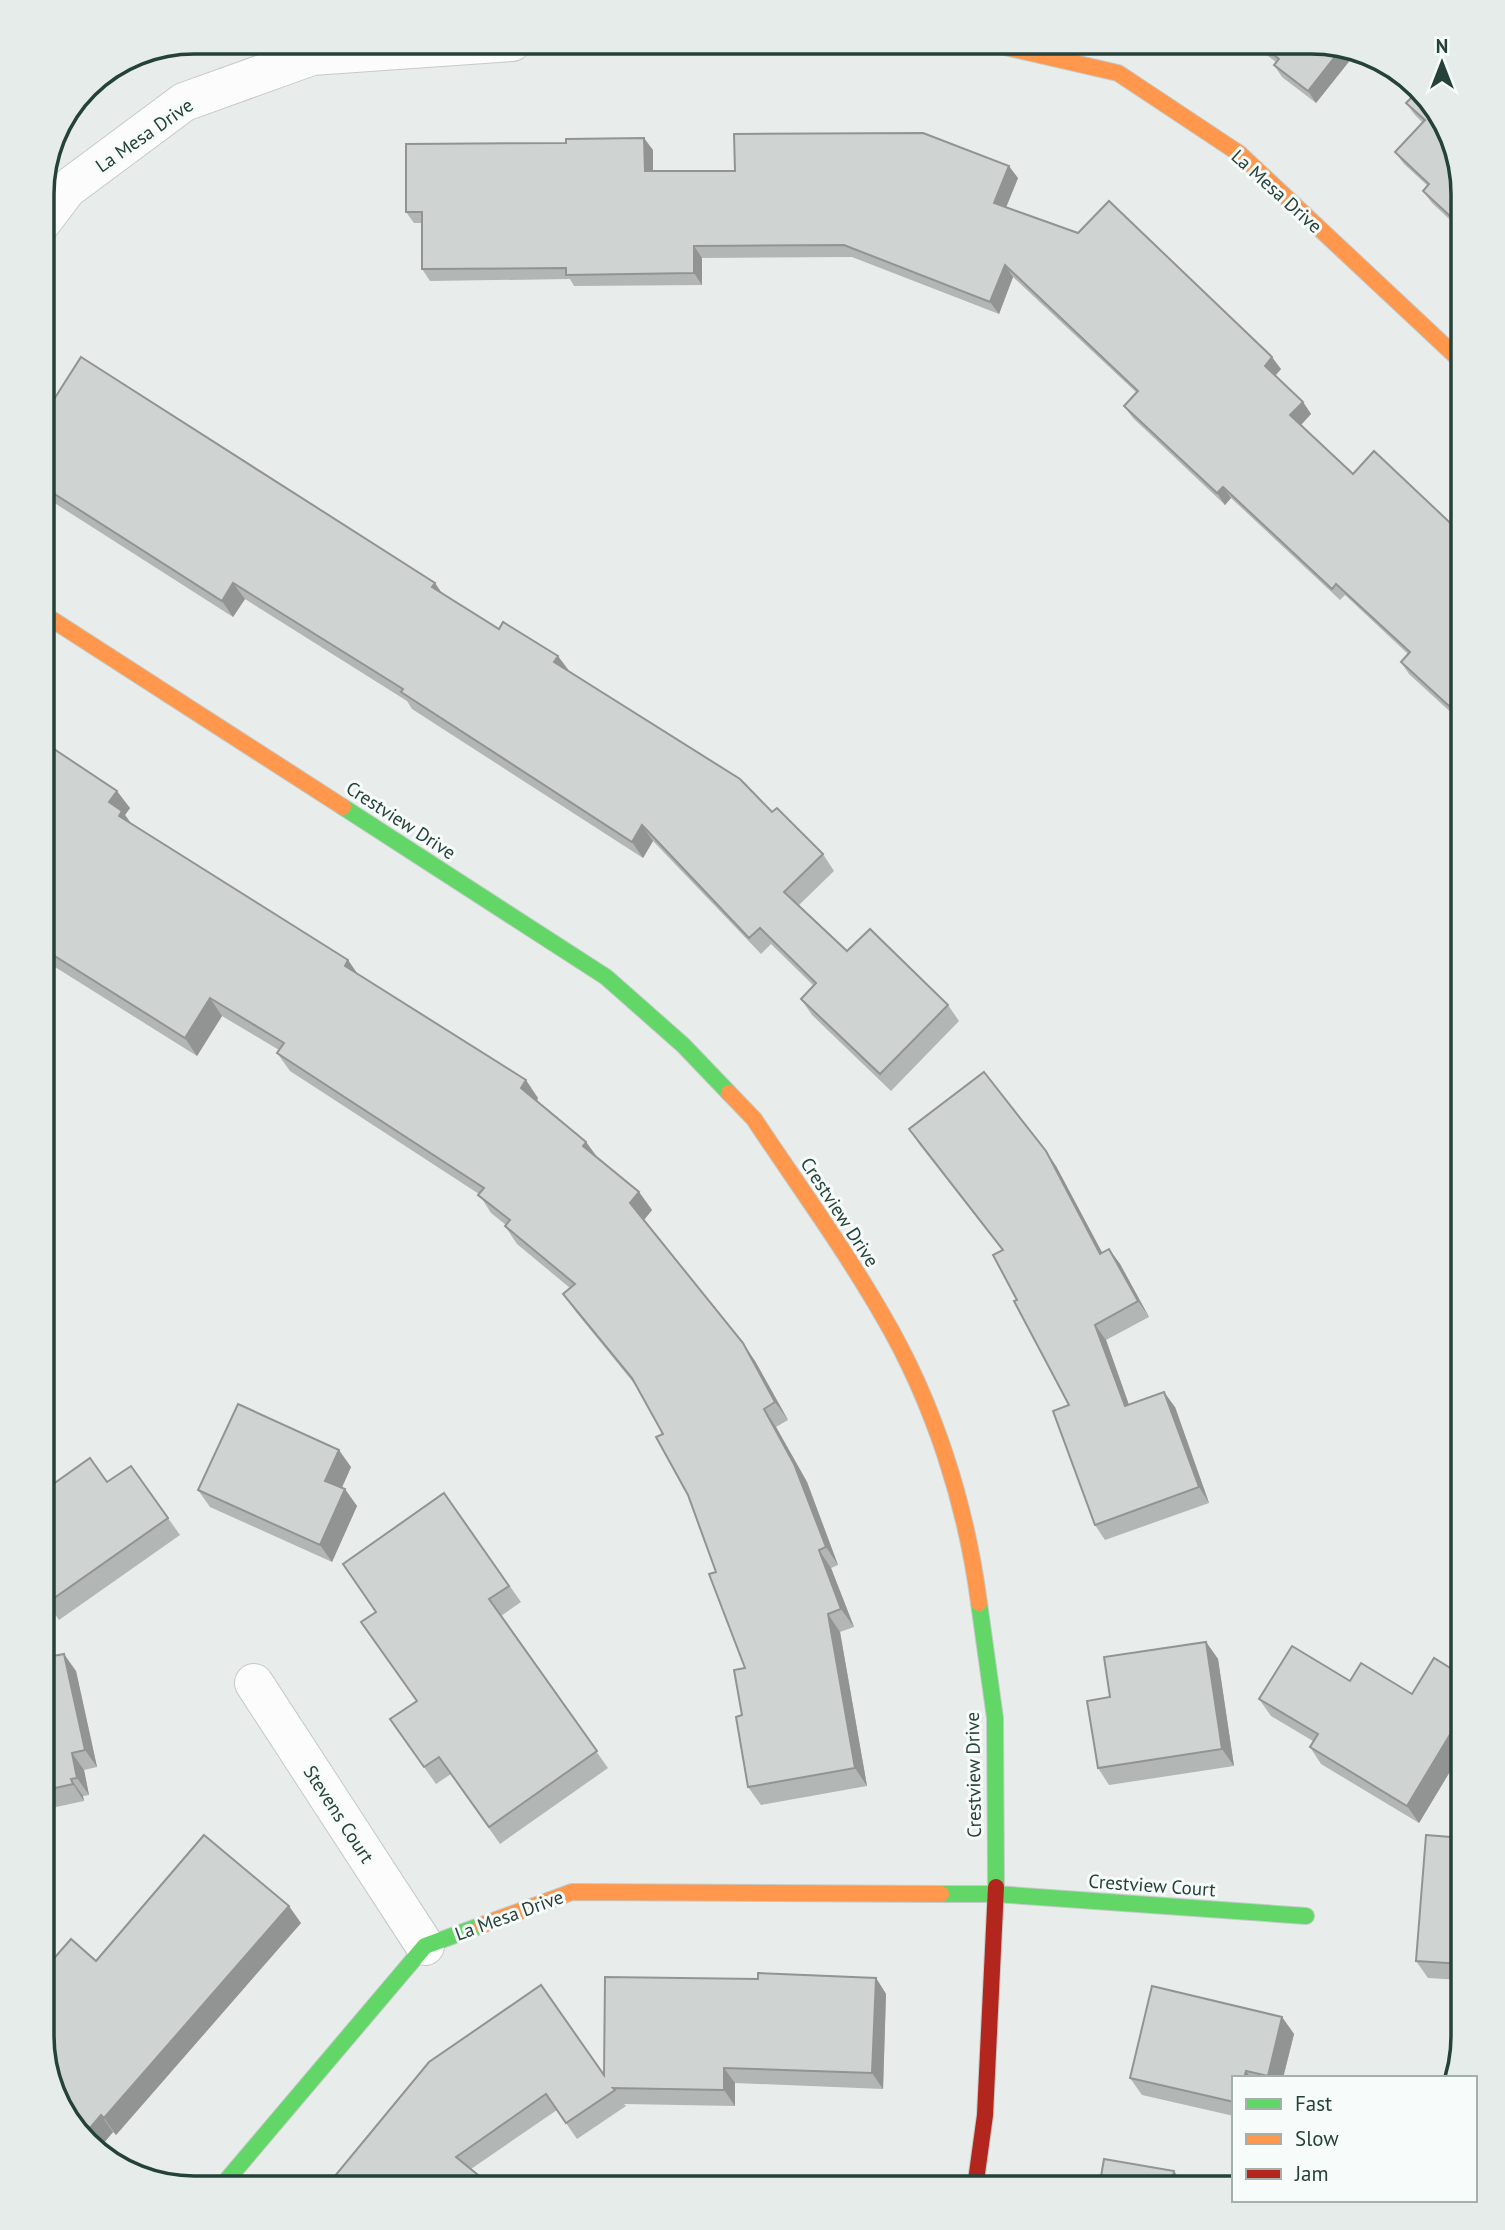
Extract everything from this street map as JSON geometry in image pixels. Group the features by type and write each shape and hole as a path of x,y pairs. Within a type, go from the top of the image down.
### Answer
{"main road":[{"name":"La Mesa Drive","path":"1039,55 1118,73 1229,147 1451,352"},
{"name":"Crestview Drive","path":"55,620 606,977 683,1045 754,1119 884,1317 936,1426 971,1543 995,1718 996,1894 985,2115 977,2176"},
{"name":"La Mesa Drive","path":"231,2175 425,1946 572,1892 996,1894"},
{"name":"Crestview Court","path":"996,1894 1306,1916"}],"street":[{"name":"La Mesa Drive","path":"55,205 67,189 184,102 312,56 339,54"},
{"name":"Stevens Court","path":"254,1683 425,1946"}],"building":[{"path":"1274,55 1335,57 1308,91 1274,65 1279,59"},
{"path":"1411,98 1422,109 1440,140 1450,176 1451,217 1423,191 1429,184 1395,152 1425,120 1406,103"},
{"path":"923,133 1009,166 994,203 1078,233 1109,201 1272,357 1265,366 1303,402 1290,415 1353,474 1374,451 1451,524 1451,704 1449,706 1401,662 1410,652 1336,584 1332,589 1223,487 1217,493 1124,406 1138,391 1005,265 990,302 844,245 694,246 694,273 566,275 566,268 422,269 422,212 406,212 406,144 566,143 566,139 644,138 645,171 735,171 734,134"},
{"path":"81,357 435,583 432,587 499,629 503,622 558,656 554,662 740,779 772,812 777,808 823,854 784,892 847,951 870,929 948,1005 880,1074 801,999 816,983 760,928 749,938 642,825 632,842 401,692 403,689 233,583 222,601 55,494 55,398"},
{"path":"55,749 117,791 109,802 122,811 119,816 348,960 345,966 526,1080 521,1088 586,1142 583,1146 639,1192 630,1203 743,1343 775,1402 764,1409 794,1464 826,1547 819,1550 841,1609 828,1614 855,1768 748,1787 736,1717 742,1715 734,1670 745,1668 709,1574 716,1572 688,1495 656,1437 663,1434 632,1378 563,1294 575,1284 505,1226 510,1220 478,1195 484,1188 277,1053 284,1043 210,998 185,1038 55,956"},
{"path":"984,1072 1046,1151 1100,1254 1109,1249 1138,1301 1095,1325 1125,1406 1164,1392 1199,1487 1095,1525 1053,1411 1069,1405 993,1255 1003,1250 909,1129"},
{"path":"238,1404 339,1450 325,1481 345,1489 320,1545 198,1490"},
{"path":"90,1458 107,1482 131,1466 168,1518 54,1598 54,1483"},
{"path":"444,1493 509,1586 489,1599 597,1751 489,1827 439,1757 424,1767 390,1719 417,1701 361,1622 376,1612 343,1564"},
{"path":"1206,1642 1222,1749 1098,1768 1087,1701 1110,1697 1104,1657"},
{"path":"1292,1646 1350,1681 1361,1663 1412,1694 1434,1658 1451,1669 1451,1733 1407,1806 1310,1747 1318,1734 1259,1699"},
{"path":"64,1654 85,1750 72,1753 77,1778 71,1779 73,1784 54,1788 54,1656"},
{"path":"204,1835 289,1906 104,2118 101,2115 89,2129 65,2090 55,2054 54,1958 71,1939 96,1961"},
{"path":"1426,1835 1451,1837 1451,1963 1416,1961"},
{"path":"758,1973 876,1978 872,2073 724,2068 724,2090 613,2088 615,2090 566,2123 546,2094 456,2157 478,2175 336,2175 429,2062 541,1985 604,2075 605,1977 758,1979"},
{"path":"1152,1986 1282,2017 1268,2076 1246,2071 1245,2076 1232,2076 1232,2102 1130,2078"},
{"path":"1104,2159 1174,2171 1173,2176 1101,2176"}],"traffic: fast":[{"path":"343,807 606,977 683,1045 729,1093"},
{"path":"979,1603 995,1718 996,1887"},
{"path":"941,1894 996,1894 1306,1916"},
{"path":"231,2175 425,1946 482,1925"}],"traffic: slow":[{"path":"1039,55 1118,73 1240,154 1451,352"},
{"path":"55,621 343,807"},
{"path":"729,1093 754,1119 820,1216 901,1349 918,1384 945,1455 966,1529 979,1603"},
{"path":"482,1925 572,1892 941,1894"}],"traffic: jam":[{"path":"977,2176 985,2115 996,1887"}]}
